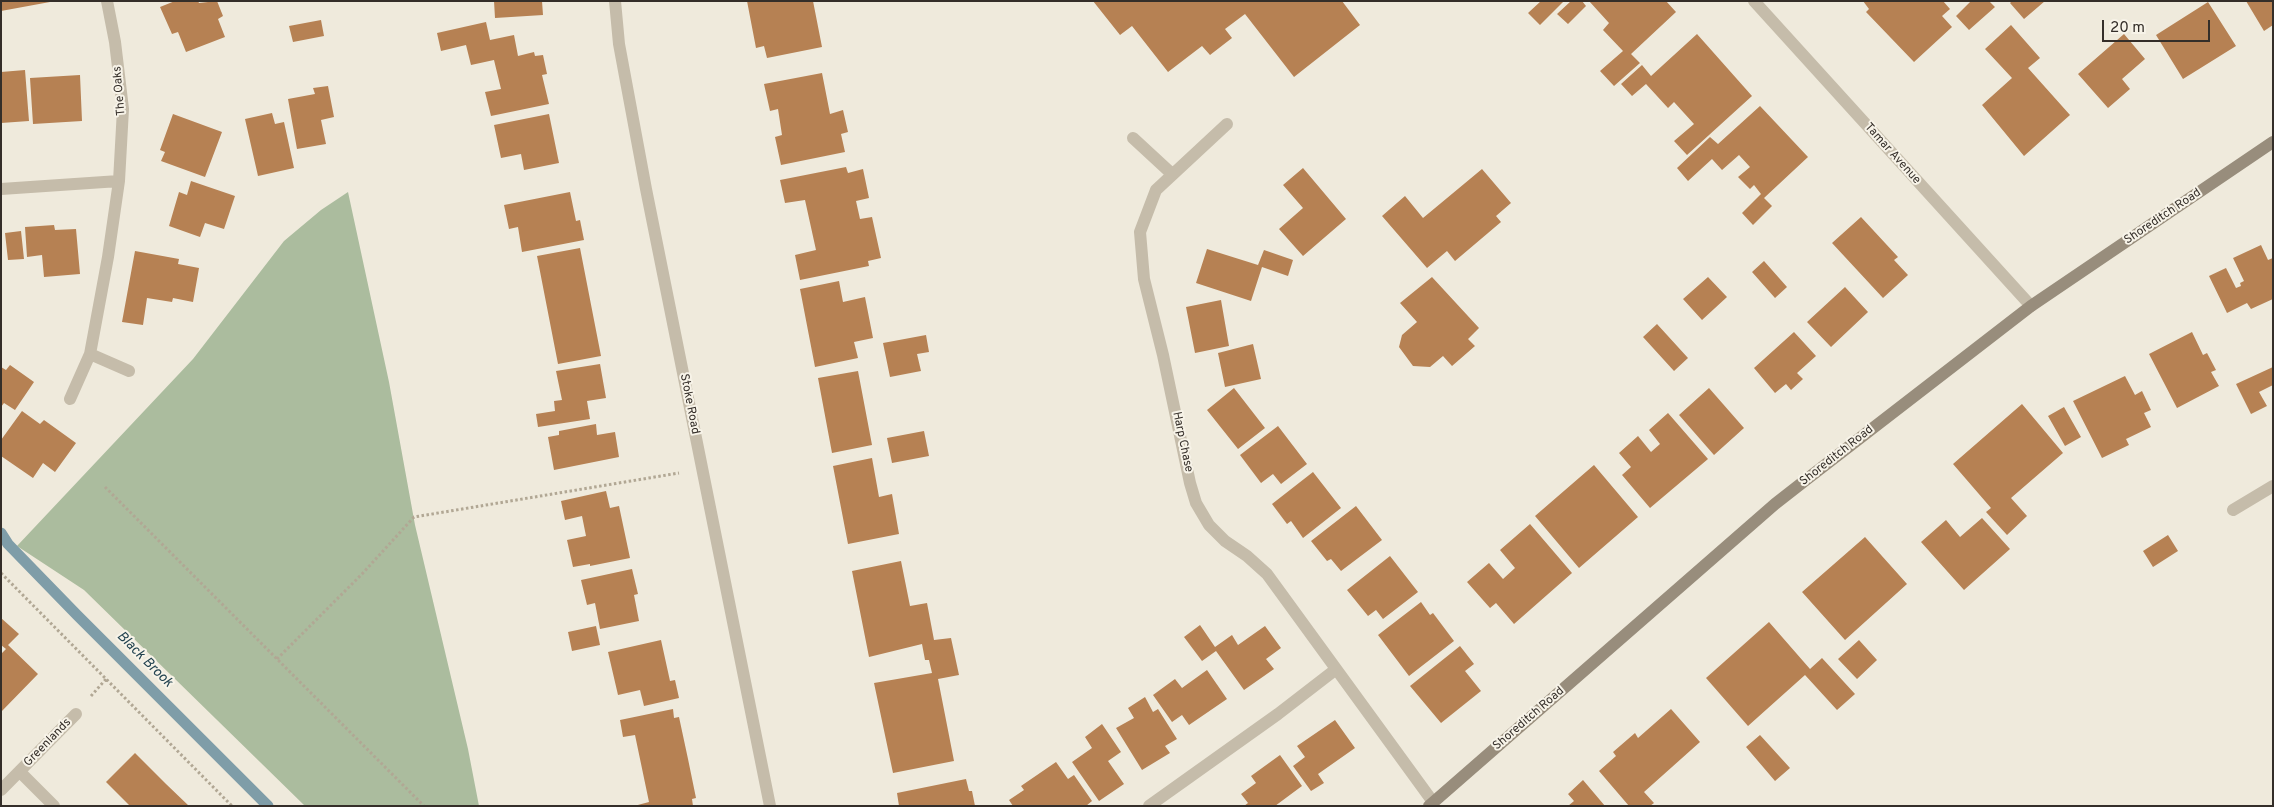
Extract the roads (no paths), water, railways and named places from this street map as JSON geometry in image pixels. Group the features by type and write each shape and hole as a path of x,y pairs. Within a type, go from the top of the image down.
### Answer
{"main road":[{"name":"Shoreditch Road","path":"1431,804 1775,504 2031,306 2273,142"}],"street":[{"name":"The Oaks","path":"70,400 90,354 120,181 123,109 115,42 107,1"},
{"name":"Stoke Road","path":"615,1 618,44 770,806"},
{"name":"Tamar Avenue","path":"1754,1 2031,306"},
{"name":"Harp Chase","path":"1227,124 1156,190 1140,232 1144,279 1164,354 1190,483 1196,503 1209,524 1225,541 1248,556 1267,574 1431,804"},
{"path":"1133,138 1172,174"},
{"path":"1,189 120,181"},
{"path":"90,354 129,371"},
{"path":"2233,510 2273,486"},
{"path":"1149,806 1278,714 1335,670"},
{"name":"Greenlands","path":"1,790 76,714"},
{"name":"Greenlands","path":"20,772 54,806"}],"waterway":[{"name":"Black Brook","path":"1,533 8,544 77,615 268,806"}]}
